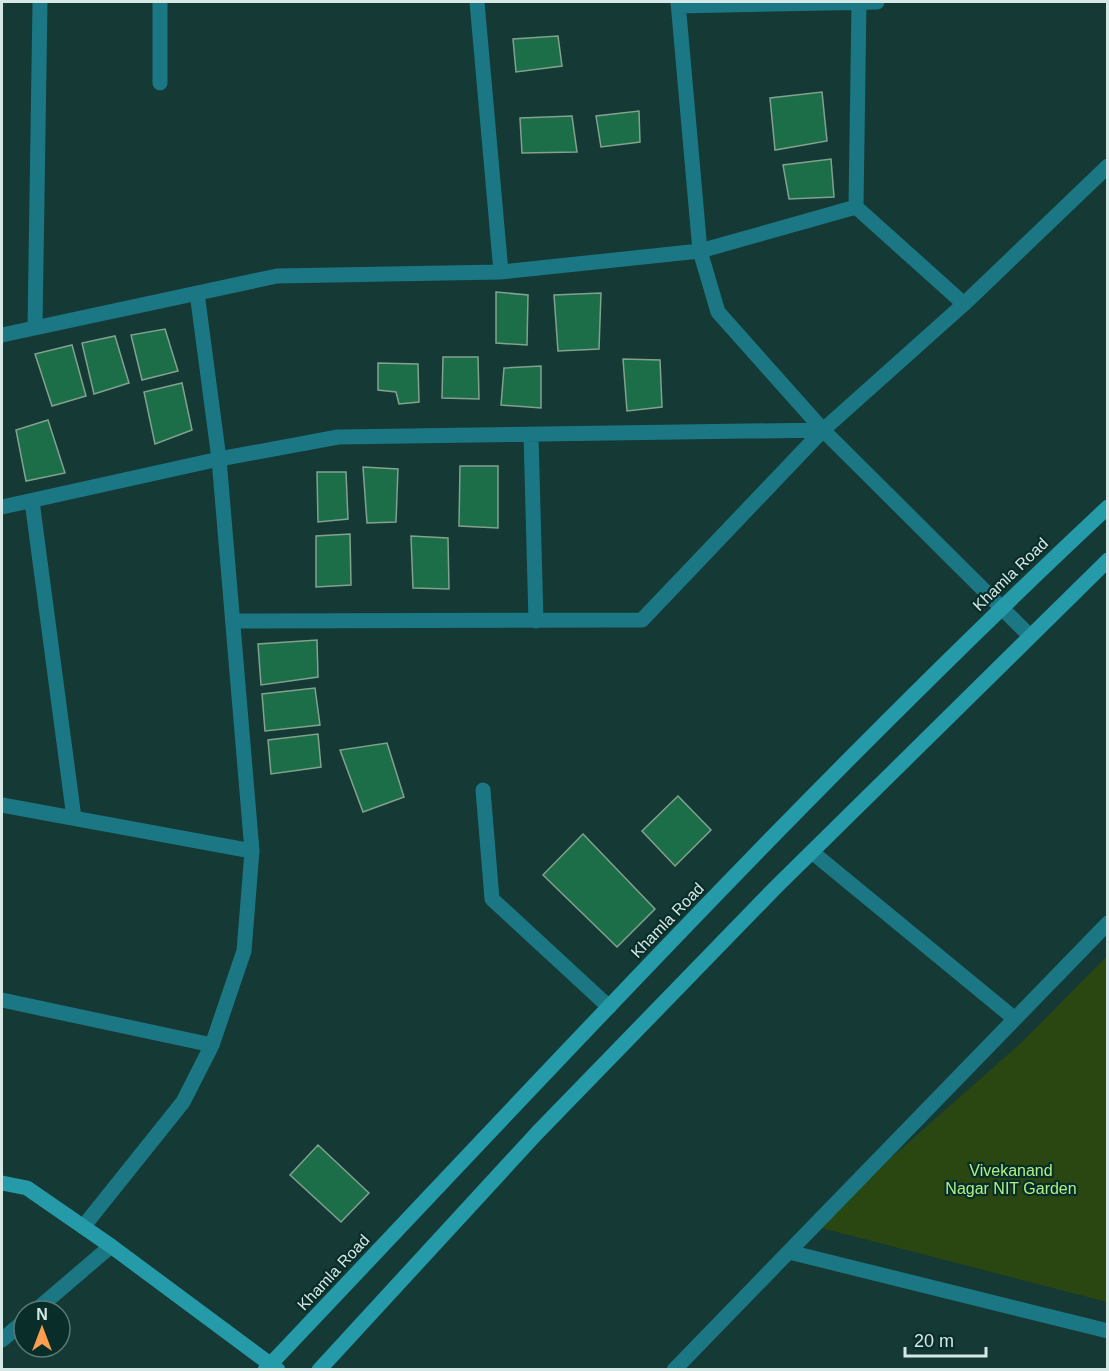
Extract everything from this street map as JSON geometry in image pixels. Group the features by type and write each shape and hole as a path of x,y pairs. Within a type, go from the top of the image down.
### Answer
{"street":[{"path":"35,327 40,2"},
{"path":"160,2 160,83"},
{"path":"477,2 501,272"},
{"path":"859,2 855,207 964,304"},
{"path":"877,2 678,4 700,251 718,312 823,430 1030,636"},
{"path":"233,621 642,620 823,430 964,304 1107,166"},
{"path":"2,334 277,276 501,272 700,251 855,207"},
{"path":"84,1227 183,1102 212,1045 244,951 252,851 219,459 197,293"},
{"path":"2,507 219,459 338,437 823,430"},
{"path":"531,435 536,621"},
{"path":"32,501 74,818"},
{"name":"Khamla Road","path":"271,1368 663,948 1000,608 1107,507"},
{"path":"319,1370 494,1178 812,852 1107,560"},
{"path":"483,790 492,899 609,1007"},
{"path":"2,805 252,851"},
{"path":"812,852 1015,1019"},
{"path":"674,1370 1107,923"},
{"path":"2,1000 212,1045"},
{"path":"2,1183 27,1188 84,1227 271,1368"},
{"path":"50,1299 111,1246"},
{"path":"789,1252 1107,1331"}],"green space":[{"name":"Vivekanand Nagar NIT Garden","path":"1107,956 1107,1302 814,1226 1022,1042"}],"building":[{"path":"558,36 562,66 516,72 513,39"},
{"path":"822,92 827,141 775,150 770,98"},
{"path":"639,111 640,142 601,147 596,116"},
{"path":"572,116 577,152 522,153 520,118"},
{"path":"831,159 834,197 789,199 783,165"},
{"path":"496,292 528,295 527,345 496,343"},
{"path":"601,293 599,349 558,351 554,295"},
{"path":"165,329 178,371 142,380 131,335"},
{"path":"115,336 129,383 94,394 82,343"},
{"path":"72,345 86,396 52,406 35,354"},
{"path":"443,357 478,357 479,399 442,398"},
{"path":"623,359 660,360 662,407 627,411"},
{"path":"378,363 418,364 419,402 399,404 396,392 378,390"},
{"path":"541,366 541,408 501,405 504,368"},
{"path":"182,383 192,430 155,444 144,392"},
{"path":"48,420 65,473 26,481 16,430"},
{"path":"460,466 498,466 498,528 459,526"},
{"path":"363,467 398,469 396,522 367,523"},
{"path":"317,472 346,472 348,519 318,522"},
{"path":"350,534 351,585 316,587 316,536"},
{"path":"411,536 448,538 449,589 413,588"},
{"path":"317,640 318,677 261,685 258,644"},
{"path":"315,688 320,725 265,731 262,694"},
{"path":"318,734 321,767 271,774 268,740"},
{"path":"387,743 404,797 363,812 340,750"},
{"path":"678,796 711,830 675,866 642,831"},
{"path":"583,834 655,909 617,947 543,875"},
{"path":"318,1145 369,1193 341,1222 290,1175"}]}
